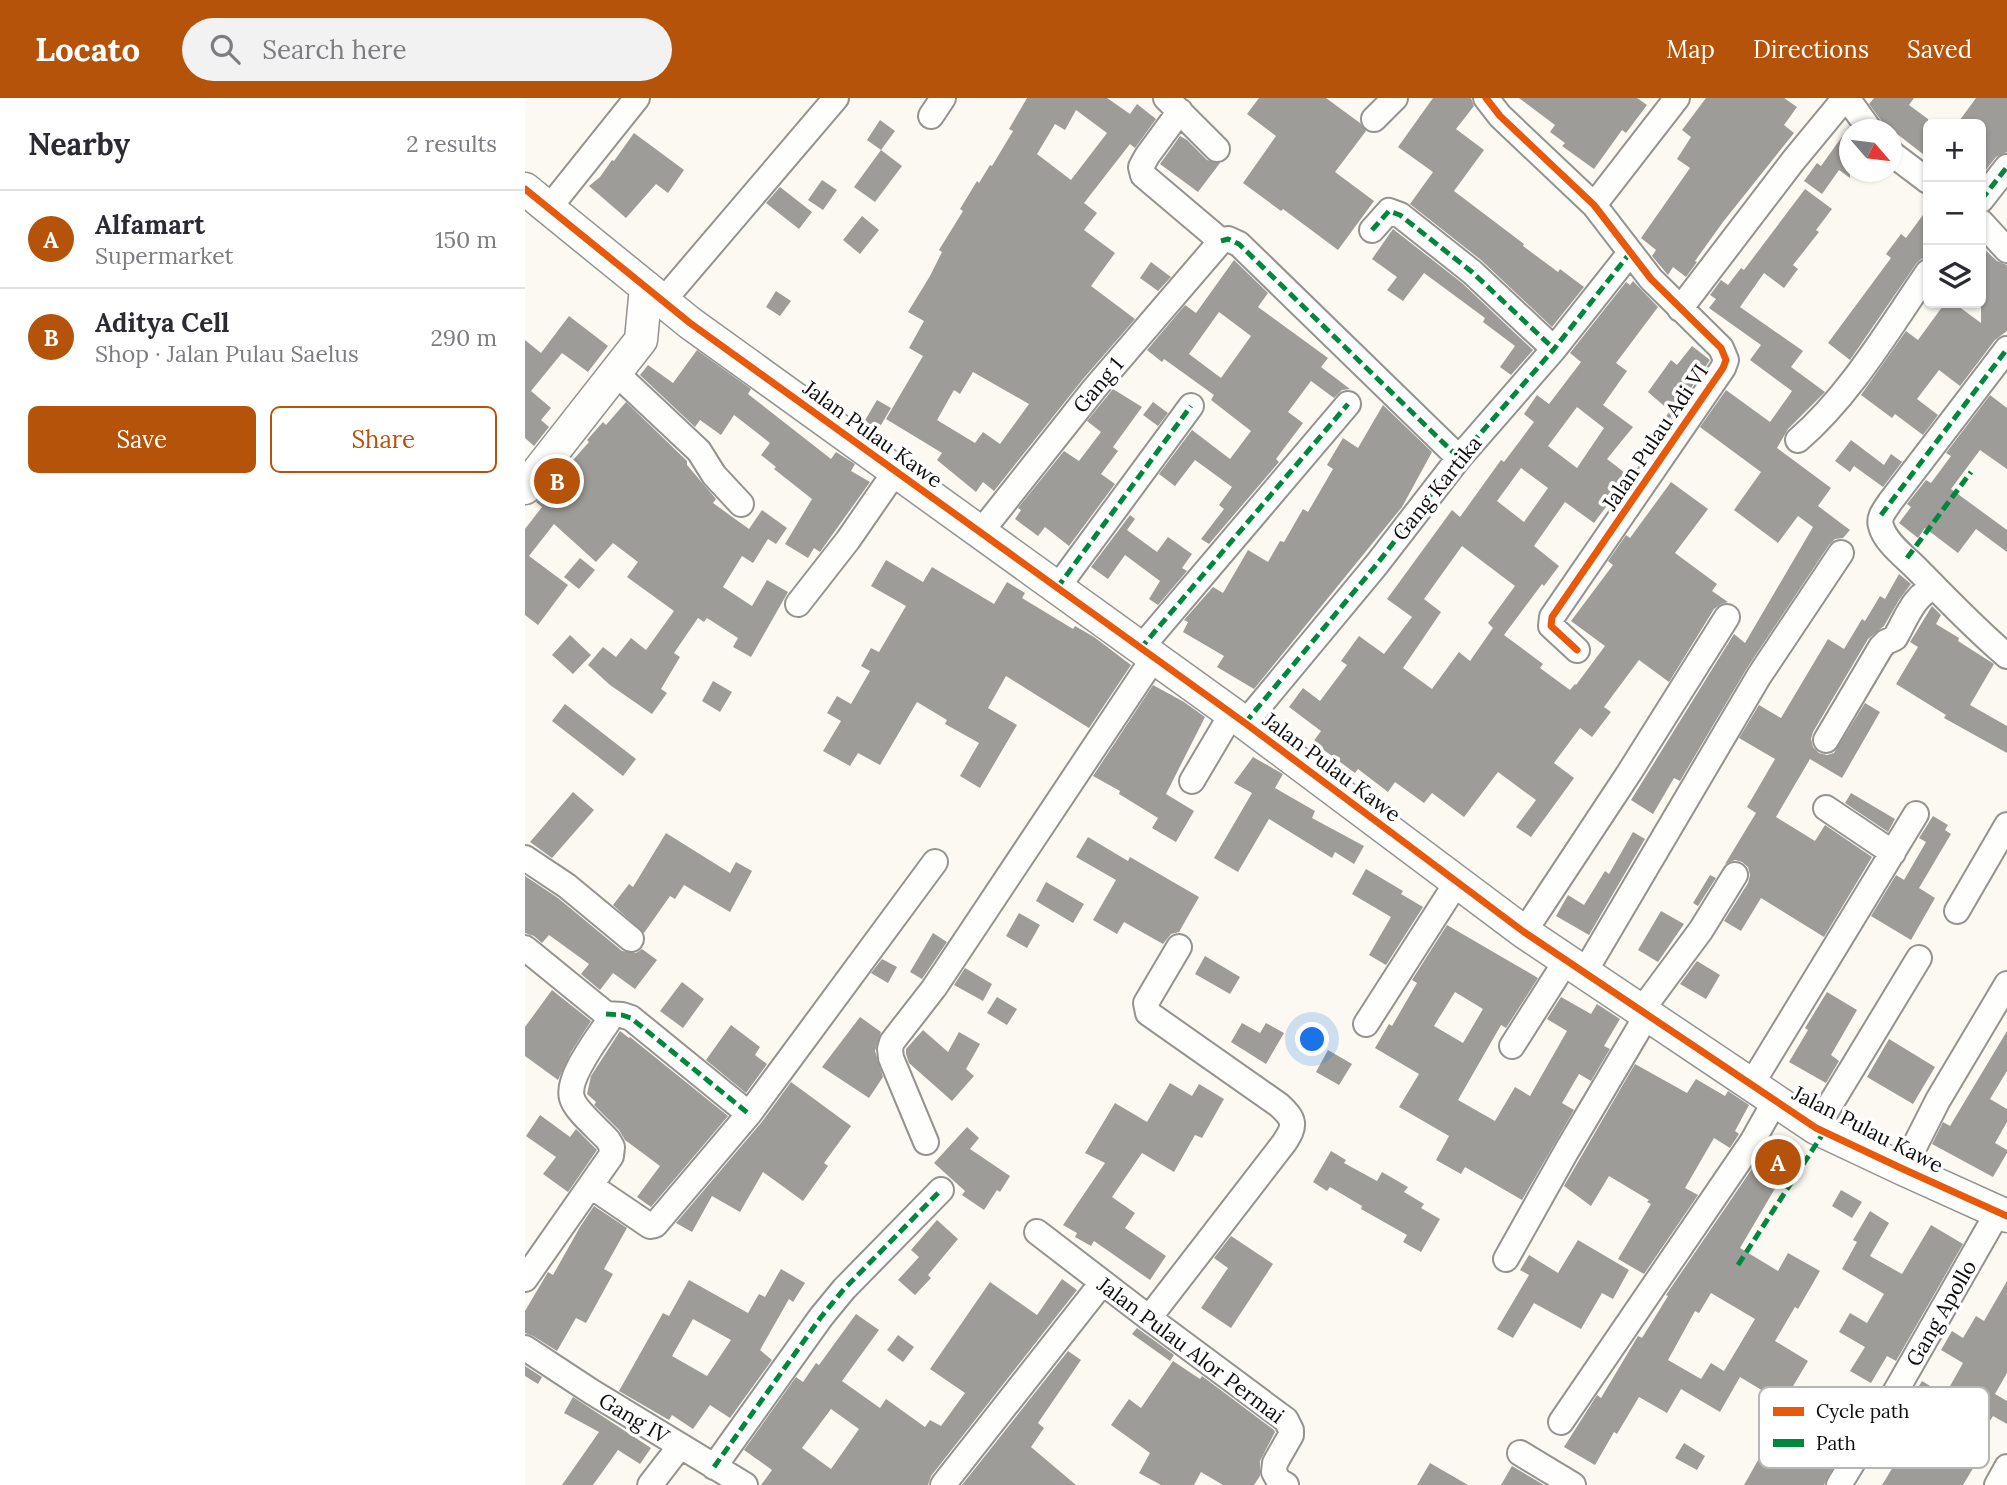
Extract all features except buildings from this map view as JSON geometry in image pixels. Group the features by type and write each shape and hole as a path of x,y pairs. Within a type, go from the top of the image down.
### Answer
{"street":[{"path":"537,198 637,98"},
{"path":"525,488 641,340 654,294 836,98"},
{"path":"1374,119 1395,98"},
{"path":"1594,205 1677,98"},
{"path":"1680,309 1793,161 1846,98 1862,119"},
{"name":"Jalan Pulau Adi VI","path":"1499,104 1594,205 1630,253 1725,355 1725,364 1552,617 1551,626 1577,650"},
{"path":"1217,149 1173,105 1141,167 1143,175 1221,241 1228,239 1239,244 1459,458"},
{"path":"1902,161 1923,177"},
{"path":"1986,194 2007,167"},
{"name":"Jalan Pulau Kawe","path":"537,198 690,323 1238,719 1524,932 1816,1128 2002,1214"},
{"path":"1371,230 1389,211 1400,215 1472,272 1554,349"},
{"path":"1986,227 2007,250"},
{"name":"Gang 1","path":"980,533 1094,389 1221,241"},
{"name":"Gang Kartika","path":"1192,781 1238,719 1377,564 1459,458 1554,349 1630,253"},
{"path":"1798,440 1820,420 1848,385 1923,279"},
{"path":"641,340 690,323"},
{"path":"2007,349 1881,515 1881,526 1888,538 1981,635 2007,656"},
{"path":"616,373 699,451 714,475 741,504"},
{"path":"926,1142 891,1058 890,1049 893,1042 934,988 1147,654 1347,404"},
{"path":"1056,588 1191,406"},
{"path":"798,604 848,540 895,472"},
{"path":"1512,1046 1575,967 1759,676 1841,553"},
{"path":"1826,740 1881,647 1895,638 1920,596 1935,588"},
{"path":"1524,932 1629,773 1727,617"},
{"path":"1826,808 1893,853"},
{"path":"1561,1422 1752,1142 1763,1093 1916,814"},
{"path":"1957,911 2007,825"},
{"path":"525,858 566,886 631,939"},
{"path":"591,1186 638,1220 650,1226 655,1225 749,1114 935,862"},
{"path":"1506,1259 1644,1013 1735,875"},
{"path":"1366,1024 1457,882"},
{"path":"1149,1318 1284,1143 1291,1132 1293,1122 1291,1116 1279,1105 1148,1013 1146,1003 1179,947"},
{"path":"525,948 606,1014 631,1018 749,1114"},
{"path":"1816,1128 1919,958"},
{"path":"1903,1169 1938,1100 2007,984"},
{"path":"525,1279 611,1156 612,1147 575,1104 571,1090 581,1064 608,1022 606,1014"},
{"path":"727,1478 821,1317 844,1289 941,1190"},
{"name":"Gang Apollo","path":"1898,1387 2002,1214"},
{"name":"Jalan Pulau Alor Permai","path":"1037,1232 1286,1420 1290,1425 1291,1435 1275,1463 1274,1472 1279,1481 1286,1485"},
{"path":"943,1485 1103,1283"},
{"name":"Gang IV","path":"525,1348 727,1478"},
{"path":"650,1485 680,1446"},
{"path":"1520,1453 1573,1485"},
{"path":"1997,1485 2007,1467"},
{"name":"Gang Apollo","path":"1839,1485 1849,1468"}],"marked path":[{"path":"1986,194 2007,167"},
{"path":"1372,230 1389,211 1400,215 1472,272 1554,349"},
{"path":"1221,241 1228,239 1239,244 1459,458"},
{"path":"1245,723 1377,564 1459,458 1554,349 1630,253"},
{"path":"1881,515 2007,349"},
{"path":"1140,649 1348,404"},
{"path":"1057,588 1191,406"},
{"path":"1907,558 1971,472"},
{"path":"606,1014 631,1018 749,1114"},
{"path":"1738,1265 1824,1132"},
{"path":"714,1467 821,1317 844,1289 941,1190"}],"cycle path":[{"path":"1486,98 1500,116 1594,205 1651,279 1721,348 1726,360 1552,617 1551,626 1577,650"},
{"path":"525,189 690,323 1245,723 1524,932 1816,1128 2007,1216"}],"place":[{"name":"Aditya Cell","path":"557,481"},
{"name":"Alfamart","path":"1778,1162"}]}
